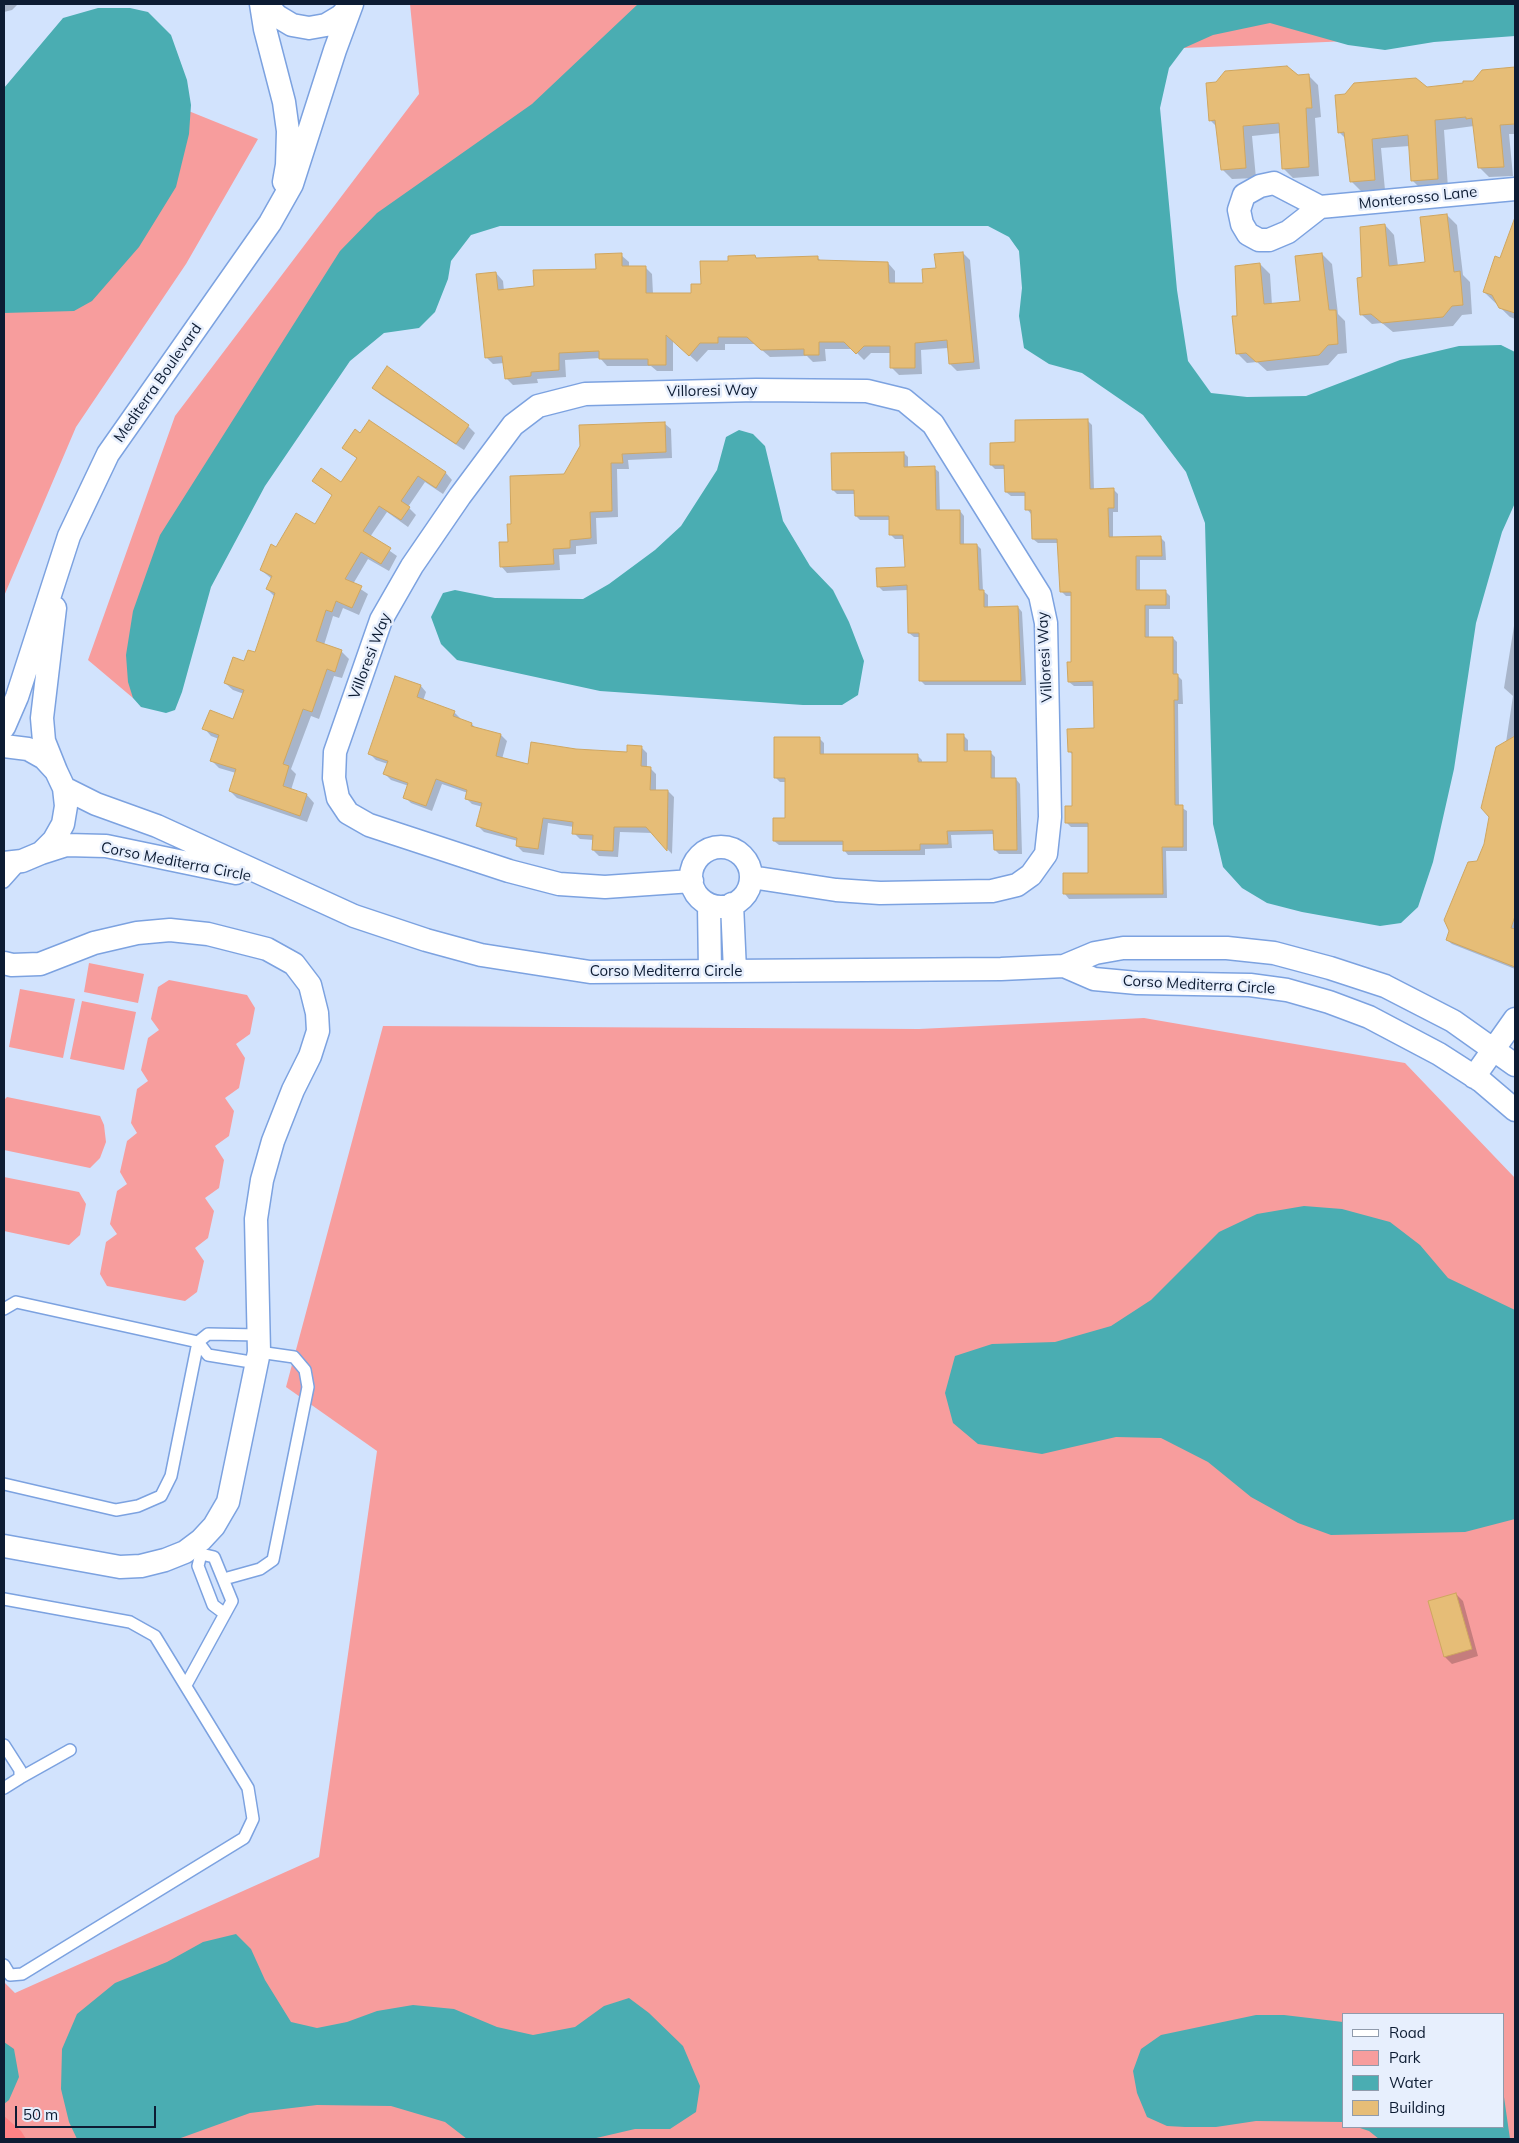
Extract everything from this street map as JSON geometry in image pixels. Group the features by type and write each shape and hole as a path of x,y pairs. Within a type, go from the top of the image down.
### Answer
{"street":[{"name":"Mediterra Boulevard","path":"261,4 284,102 288,132 287,165 280,206"},
{"path":"266,4 277,16 292,25 309,28 326,25 341,16 352,4"},
{"name":"Mediterra Boulevard","path":"4,727 17,698 70,536 108,454 270,223 292,184 304,153 335,50 352,4"},
{"name":"Monterosso Lane","path":"1320,207 1515,189"},
{"name":"Villoresi Way","path":"692,881 605,887 559,884 509,871 369,824 348,813 338,798 334,778 335,752 381,620 412,566 460,496 514,425 538,406 585,394 756,390 867,391 904,400 937,430 1040,594 1046,623 1050,817 1046,854 1031,875 1017,885 992,891 880,893 836,890 751,877"},
{"name":"Mediterra Boulevard","path":"58,572 42,718 44,742 60,780"},
{"name":"Corso Mediterra Circle","path":"4,746 28,749 44,758 60,780 96,804 157,826 354,916 426,940 481,955 590,972 735,971 1064,966 1095,953 1123,948 1217,947 1274,953 1330,968 1385,986 1453,1021 1509,1058"},
{"path":"22,859 54,840 62,824 66,806 60,780"},
{"name":"Corso Mediterra Circle","path":"22,859 66,845 106,846 282,884"},
{"path":"716,848 735,851 743,857 751,877 746,893 732,904 719,907 709,905 697,895 692,881 693,867 698,858 716,848"},
{"path":"732,904 735,971"},
{"path":"709,905 710,971"},
{"path":"4,963 12,965 40,964 94,943 137,933 170,930 208,934 254,945 284,956 303,974 310,985 316,1006 318,1030 310,1056 293,1090 273,1141 262,1180 256,1219 258,1350 228,1502 214,1526 198,1549 141,1566 120,1567 4,1546"},
{"name":"Corso Mediterra Circle","path":"1064,966 1094,979 1137,982 1215,983 1287,990 1329,1002 1369,1017 1439,1054 1474,1076 1515,1110"},
{"path":"1492,1090 1509,1058 1515,1018"},
{"path":"1474,1076 1509,1058"}],"lane":[{"path":"4,882 22,859"},
{"path":"4,1309 16,1302 198,1342 208,1354 258,1350"},
{"path":"4,1484 116,1510 138,1506 161,1496 171,1476 198,1342 208,1334 258,1350 294,1357 305,1370 308,1387 273,1560 260,1569 224,1579"},
{"path":"186,1685 225,1614 232,1601 214,1558 198,1549 198,1566 213,1605 225,1614"},
{"path":"4,1599 130,1622 156,1636 248,1788 253,1819 244,1838 22,1974 10,1975 4,1965"},
{"path":"4,1745 20,1770 20,1778"},
{"path":"4,1788 70,1750"}],"green space":[{"path":"410,4 1515,4 1515,34 1184,48 668,147 409,252 248,453 133,698 88,660 175,416 419,94"},
{"path":"144,93 258,139 186,264 76,427 4,596 4,277"},
{"path":"89,963 144,974 138,1003 84,992"},
{"path":"169,980 247,995 255,1008 250,1034 236,1044 245,1058 239,1088 225,1098 234,1111 229,1136 215,1146 224,1160 219,1188 205,1198 214,1211 208,1238 195,1248 204,1261 197,1292 185,1301 107,1286 100,1274 106,1242 117,1234 110,1224 117,1191 127,1184 120,1172 127,1141 137,1133 131,1123 137,1089 148,1081 141,1070 148,1038 159,1030 151,1019 158,987"},
{"path":"20,989 75,999 63,1058 9,1047"},
{"path":"82,1001 136,1012 124,1070 70,1059"},
{"path":"1144,1018 1405,1063 1515,1178 1515,2139 4,2139 4,1982 15,1993 319,1857 377,1451 286,1387 383,1026 919,1029"},
{"path":"7,1097 100,1116 104,1125 106,1142 100,1158 90,1168 4,1150 4,1100"},
{"path":"4,1177 79,1192 86,1204 80,1235 69,1245 4,1231"}],"shaded area":[{"path":"4,2116 21,2131 26,2139 4,2139"}],"water":[{"path":"638,4 1515,4 1515,36 1434,42 1385,50 1348,45 1270,23 1213,35 1184,48 1169,68 1160,108 1177,290 1188,361 1211,393 1247,397 1306,396 1400,360 1459,346 1501,345 1515,352 1515,503 1502,532 1476,623 1454,769 1433,862 1418,907 1401,923 1380,926 1302,912 1267,903 1242,888 1223,867 1213,824 1205,523 1186,472 1143,415 1082,373 1049,364 1024,348 1019,316 1022,288 1019,251 1009,237 988,226 500,226 471,235 451,261 448,279 435,312 419,328 384,333 350,361 265,486 211,587 182,692 175,710 166,713 141,707 133,698 128,682 126,655 133,611 160,535 340,251 377,213 532,104"},
{"path":"98,8 130,8 148,12 171,35 187,80 191,105 189,134 176,187 139,247 92,301 74,311 4,313 4,88 63,18"},
{"path":"739,430 753,434 765,446 783,521 810,566 833,590 849,622 864,661 858,695 842,705 803,705 600,691 457,660 441,644 431,617 443,593 455,590 495,598 583,599 609,584 655,550 681,526 717,470 726,437"},
{"path":"1304,1206 1342,1209 1390,1222 1420,1245 1448,1278 1515,1310 1515,1519 1465,1532 1331,1535 1298,1523 1251,1497 1208,1462 1161,1438 1116,1437 1042,1454 978,1444 953,1423 945,1393 955,1356 992,1344 1055,1342 1111,1326 1151,1300 1219,1232 1257,1214"},
{"path":"236,1934 251,1949 265,1980 291,2022 317,2028 347,2022 377,2011 413,2005 454,2009 497,2027 533,2035 575,2027 604,2006 629,1998 649,2013 683,2046 700,2086 696,2112 670,2129 635,2129 592,2139 467,2139 445,2122 391,2106 317,2105 250,2113 178,2139 77,2139 69,2122 61,2089 62,2049 77,2014 115,1983 167,1962 203,1942"},
{"path":"1256,2015 1284,2015 1342,2022 1342,2122 1256,2121 1216,2127 1185,2127 1167,2126 1147,2117 1137,2093 1133,2071 1141,2049 1161,2035"},
{"path":"4,2042 14,2049 19,2077 9,2100 4,2104"},
{"path":"1504,2097 1510,2139 1379,2139 1369,2131 1360,2128 1504,2128"}],"building":[{"path":"1287,66 1298,75 1309,74 1312,108 1306,108 1309,167 1282,169 1279,123 1243,126 1246,168 1221,170 1215,120 1209,121 1206,83 1216,82 1225,71"},
{"path":"1515,67 1515,124 1500,125 1504,167 1478,168 1472,118 1435,120 1438,179 1411,181 1408,135 1372,139 1375,180 1350,182 1344,132 1338,133 1335,95 1345,94 1354,83 1416,78 1427,87 1473,81 1482,70"},
{"path":"1447,214 1454,272 1460,271 1463,305 1452,306 1443,317 1382,323 1371,314 1360,315 1357,278 1362,277 1360,227 1385,224 1389,266 1425,262 1420,217"},
{"path":"1514,220 1515,313 1499,308 1492,295 1483,292 1495,256 1500,258"},
{"path":"963,252 974,362 949,364 947,340 915,343 915,368 890,368 890,346 864,346 856,354 844,342 819,342 819,355 804,355 804,349 761,350 747,337 718,337 718,343 700,343 689,356 666,335 666,365 648,365 648,359 599,359 599,351 559,353 559,370 531,372 531,376 505,379 502,356 485,358 476,274 496,272 498,290 534,286 533,270 596,269 595,254 622,253 622,266 646,266 646,293 691,293 691,284 701,284 700,261 728,261 728,256 755,255 756,258 818,256 818,260 888,262 889,283 923,283 922,269 936,268 934,254"},
{"path":"1322,253 1329,310 1336,310 1338,344 1328,345 1319,355 1256,362 1246,353 1236,354 1232,316 1237,316 1235,266 1260,263 1264,304 1300,301 1295,256"},
{"path":"387,366 469,425 456,444 372,388"},
{"path":"1088,419 1090,489 1114,488 1114,508 1108,508 1109,537 1161,536 1162,556 1136,556 1136,590 1166,590 1166,605 1145,605 1145,637 1173,637 1173,674 1178,674 1178,700 1174,700 1175,805 1183,805 1183,847 1162,847 1163,894 1063,894 1063,873 1088,873 1088,823 1065,823 1065,806 1072,806 1072,752 1068,752 1067,729 1094,728 1093,681 1068,682 1067,662 1071,662 1071,592 1060,592 1057,539 1032,539 1031,510 1025,510 1025,492 1005,492 1004,465 990,465 990,443 1015,442 1015,420"},
{"path":"369,420 446,472 436,488 418,476 401,501 410,507 401,520 379,506 363,531 391,548 381,564 361,552 345,579 362,586 352,608 336,601 332,612 326,610 316,641 342,650 335,672 327,669 312,712 303,709 283,764 289,766 283,786 307,794 300,816 229,791 236,769 210,761 219,735 202,729 210,710 233,719 244,690 224,683 233,657 244,661 248,650 255,652 275,593 266,589 272,576 260,570 271,544 276,547 296,513 315,524 332,495 312,481 321,468 341,482 357,458 342,448 355,429 360,433"},
{"path":"665,422 666,452 622,454 623,463 611,463 612,511 590,512 591,538 570,540 570,548 553,549 554,564 500,567 499,542 508,542 507,524 511,524 510,476 564,474 580,446 579,425"},
{"path":"904,452 904,467 935,466 936,510 960,510 960,544 977,544 979,590 984,590 984,607 1018,606 1021,681 919,681 919,633 908,633 907,585 877,587 876,568 905,567 903,535 889,535 889,516 855,516 854,490 832,490 831,453"},
{"path":"395,676 421,685 417,697 455,711 453,716 472,723 471,726 501,734 496,756 528,764 531,742 576,749 627,752 627,745 642,746 641,766 651,767 650,790 668,790 667,851 646,827 614,827 613,851 592,850 593,835 572,834 573,822 543,818 538,849 516,846 517,838 476,826 482,803 465,799 467,790 436,779 426,806 403,798 408,783 383,774 388,761 368,754"},
{"path":"947,734 964,734 964,751 991,751 991,778 1016,778 1017,850 994,850 993,830 947,831 948,844 920,844 920,850 843,851 843,841 773,841 773,818 785,818 785,778 774,778 774,737 820,737 820,754 918,754 918,762 947,762"},
{"path":"1515,736 1515,916 1511,928 1515,929 1515,967 1446,940 1449,931 1444,920 1468,862 1477,861 1484,844 1489,817 1481,808 1496,747"},
{"path":"1456,1593 1472,1649 1444,1657 1428,1601"}]}
